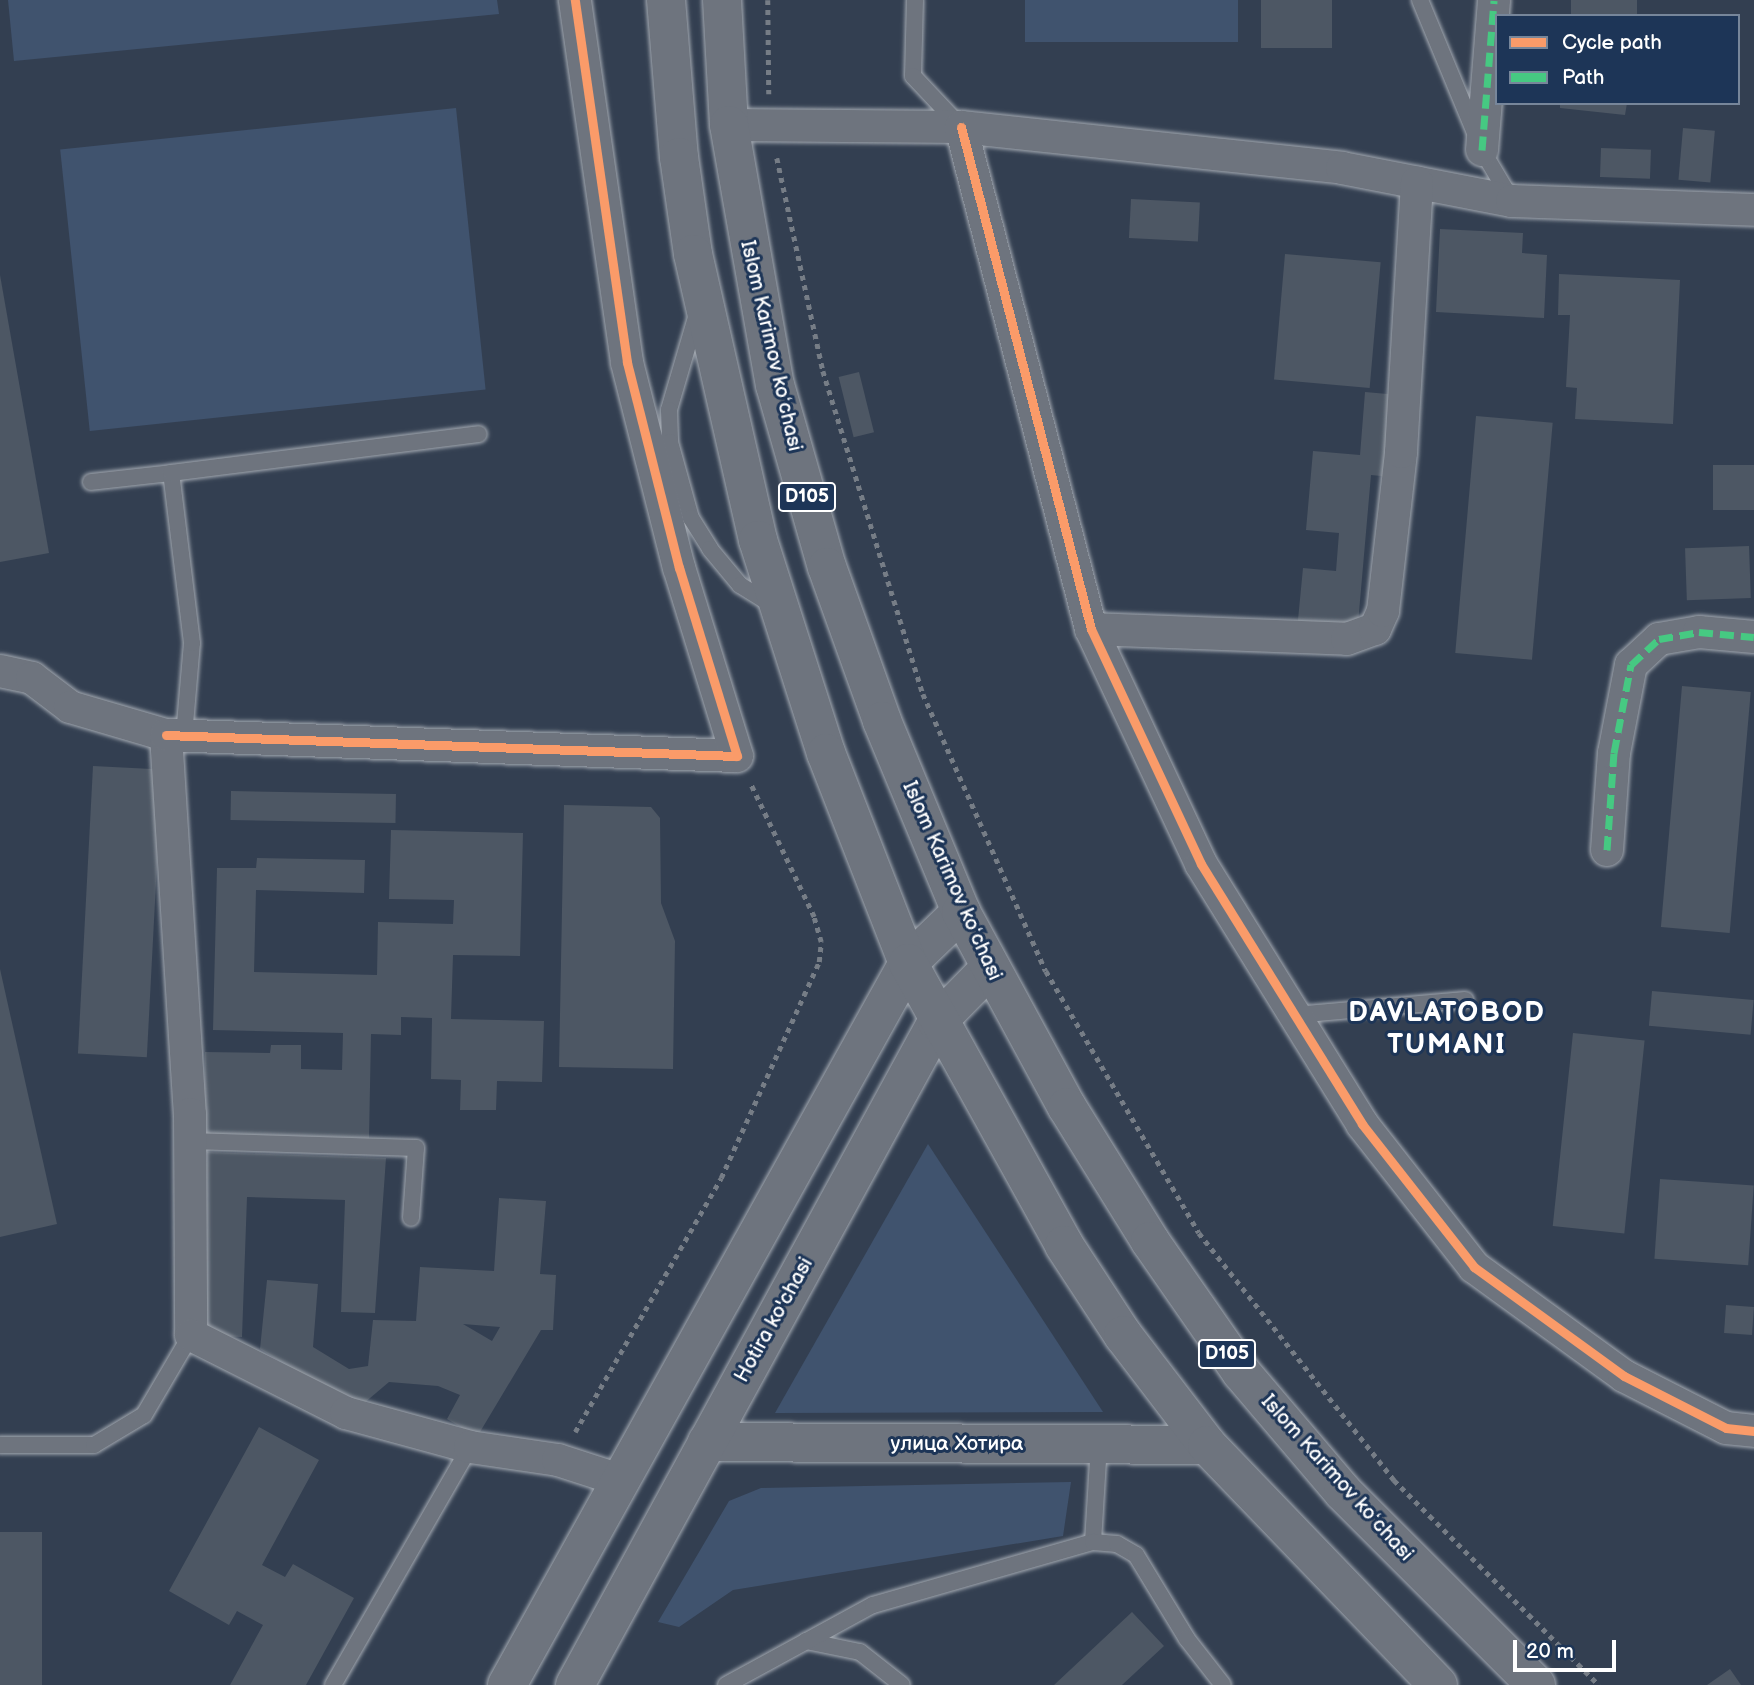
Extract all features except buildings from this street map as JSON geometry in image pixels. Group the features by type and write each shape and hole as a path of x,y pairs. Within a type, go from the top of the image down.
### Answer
{"main road":[{"name":"D105","path":"666,0 679,158 702,301 758,540 826,753 908,963 937,1022 1064,1245 1123,1335 1207,1445 1438,1685"},
{"name":"Islom Karimov koʻchasi","path":"722,0 729,125 775,385 823,554 882,721 961,912 990,968 1143,1230 1241,1372 1343,1492 1536,1685"},
{"path":"507,1685 908,963 961,912"},
{"name":"Hotira ko'chasi","path":"575,1685 937,1022 990,968"},
{"name":"улица Хотира","path":"707,1442 1207,1445"}],"street":[{"path":"0,671 32,678 70,707 175,735 737,756 679,568 628,362 575,0"},
{"path":"1482,150 1494,0"},
{"path":"729,125 961,127 1342,168 1513,201 1754,210"},
{"path":"961,127 1091,629 1201,864 1362,1124 1474,1267 1624,1376 1726,1428 1754,1430"},
{"path":"1091,629 1347,639 1376,629 1383,611 1401,452 1418,182"},
{"path":"1607,850 1614,753 1631,665 1658,639 1699,632 1754,638"},
{"path":"175,735 190,1141 191,1335 345,1413 470,1447 558,1460 620,1480"}],"lane":[{"path":"915,0 913,76 961,127"},
{"path":"1420,0 1482,150 1513,201"},
{"path":"702,301 671,399 670,442 691,518 710,549 740,585 780,609"},
{"path":"91,482 479,434"},
{"path":"171,473 192,643 175,735"},
{"path":"1294,1015 1465,1000"},
{"path":"190,1141 416,1148 411,1219"},
{"path":"0,1445 94,1445 144,1415 191,1335"},
{"path":"1093,1542 1099,1444"},
{"path":"333,1685 470,1447"},
{"path":"726,1685 873,1605 1093,1542 1117,1544 1136,1555 1187,1639 1223,1685"},
{"path":"806,1641 860,1652 902,1685"}],"path":[{"path":"768,0 770,124 822,371 923,694 1046,971 1199,1233 1394,1480 1599,1685"},
{"path":"558,1460 721,1178 819,962 821,942 814,917 737,756"}],"shaded area":[{"path":"8,0 497,0 499,14 14,61"},
{"path":"1025,0 1238,0 1238,42 1025,42"},
{"path":"456,108 486,389 90,431 60,150"},
{"path":"928,1144 1103,1412 775,1413"},
{"path":"1071,1482 1063,1536 733,1590 679,1627 658,1622 729,1501 761,1488"}],"marked path":[{"path":"1482,150 1494,0"},
{"path":"1607,850 1614,753 1631,665 1659,639 1699,632 1754,637"}],"cycle path":[{"path":"166,735 737,756 679,568 627,362 575,0"},
{"path":"961,127 1091,629 1201,864 1362,1124 1474,1267 1624,1376 1726,1428 1754,1431"}],"district":[{"name":"DAVLATOBOD TUMANI","path":"1447,1029"}]}
